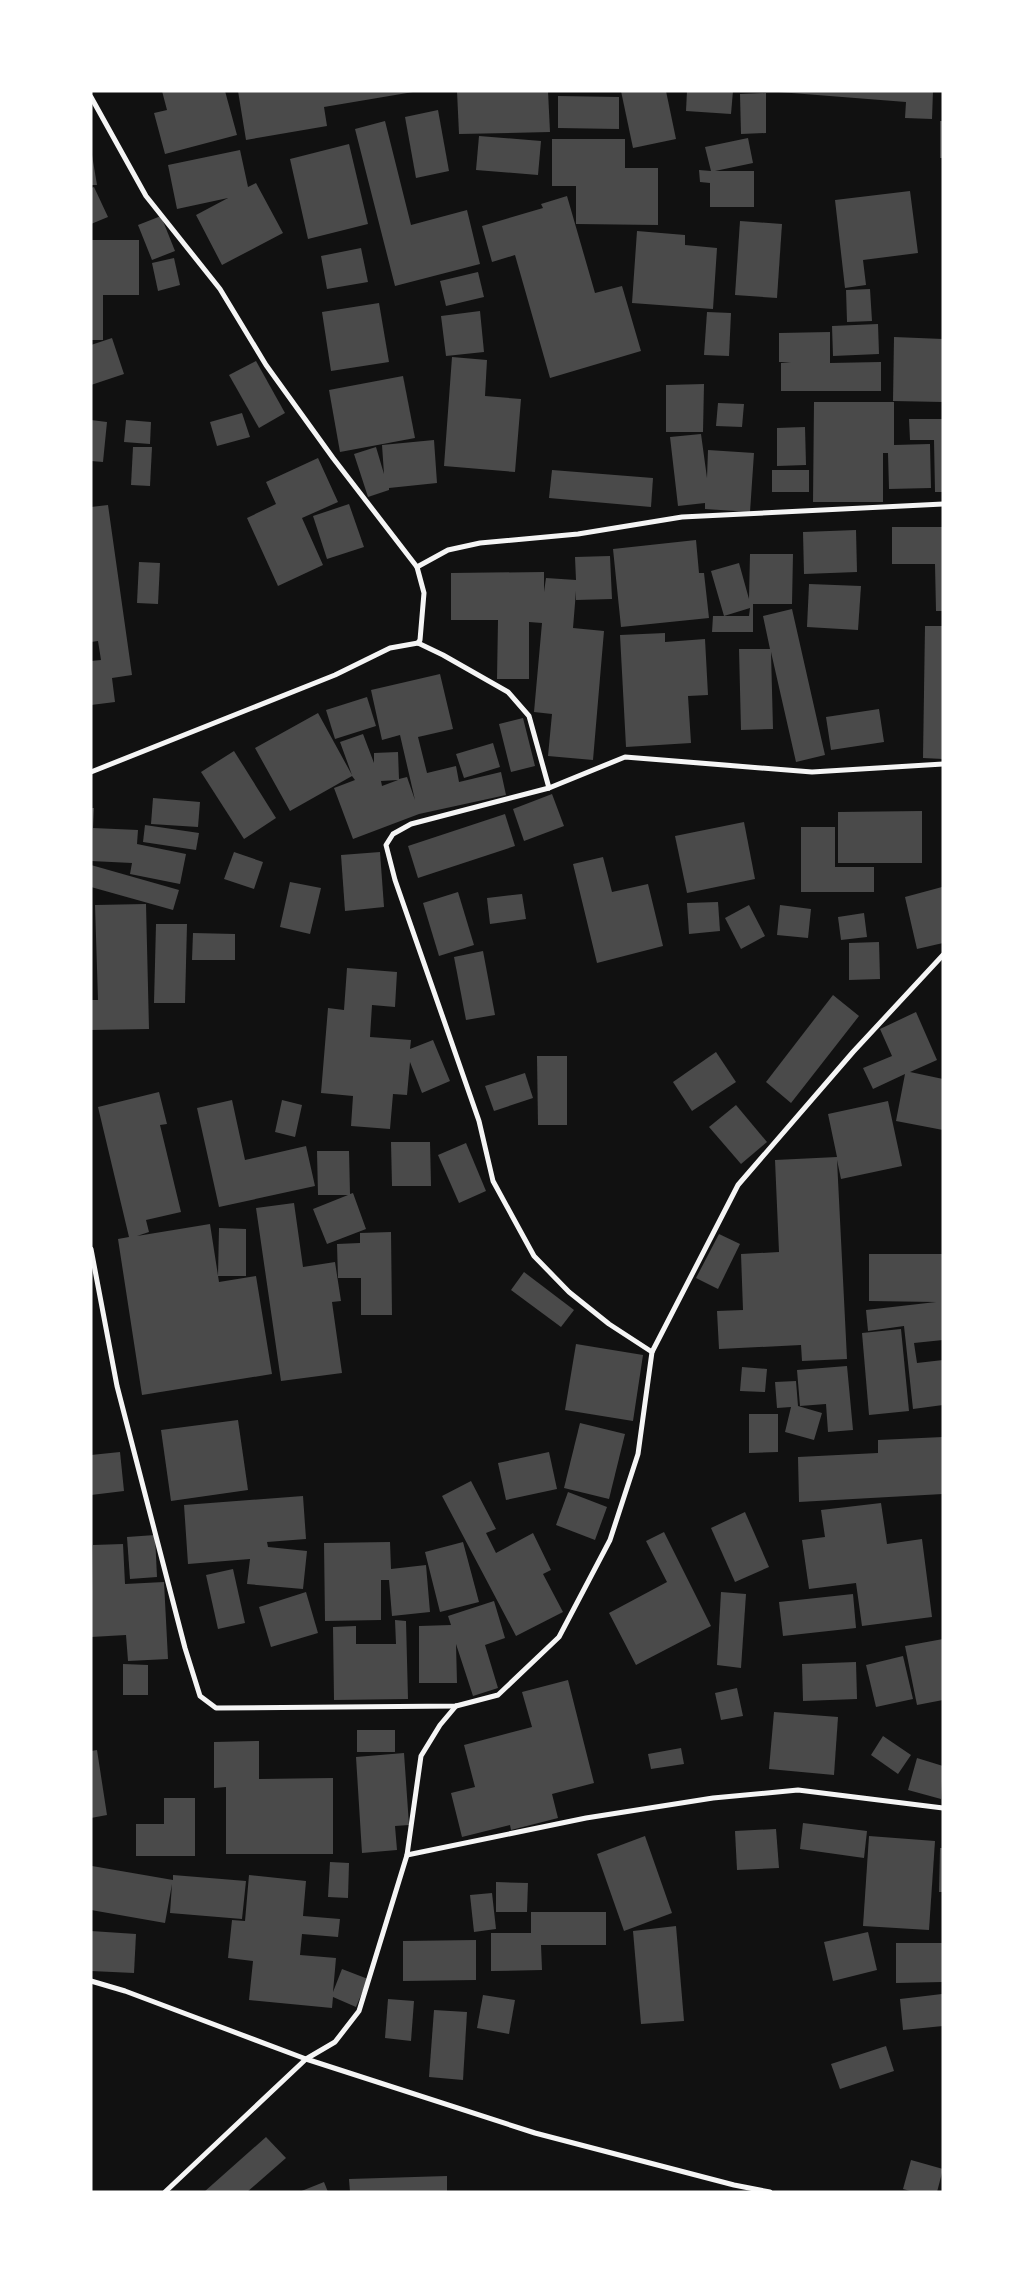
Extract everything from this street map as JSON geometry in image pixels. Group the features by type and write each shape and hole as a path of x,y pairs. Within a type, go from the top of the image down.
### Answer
{"street":[{"path":"91,97 146,196 220,289 266,365 333,458 417,567 424,593 420,640 418,643"},
{"path":"417,567 448,550 480,543 578,534 682,517 943,504"},
{"path":"91,772 335,675 390,648 418,643 508,692 529,716 549,788"},
{"path":"652,1352 609,1324 534,1256 493,1181 479,1121 395,880 386,845 393,834 411,824 549,788 625,757 812,772 943,764"},
{"path":"91,1249 117,1386 200,1696 216,1708 456,1706 498,1695 559,1637 610,1540 638,1454 652,1352 738,1185 853,1052 943,956"},
{"path":"165,2192 306,2059 335,2042 359,2011 407,1855 422,1756 440,1725 456,1706"},
{"path":"407,1855 596,1817 713,1798 788,1791 858,1796 943,1808"},
{"path":"91,1981 125,1990 306,2059 535,2134 734,2185 770,2192"}],"building":[{"path":"162,91 225,91 237,135 165,154 154,113 167,110"},
{"path":"238,91 413,92 324,107 327,126 246,140"},
{"path":"457,91 548,91 550,132 459,134"},
{"path":"621,91 666,91 676,139 633,148"},
{"path":"687,91 733,91 731,114 686,111"},
{"path":"766,91 933,91 932,119 905,118 906,102"},
{"path":"766,93 766,133 741,134 740,94"},
{"path":"558,96 619,97 619,129 558,128"},
{"path":"438,110 449,171 416,178 405,117"},
{"path":"385,121 411,225 467,210 480,264 395,286 355,129"},
{"path":"940,121 943,121 943,158 940,158"},
{"path":"479,136 541,141 538,175 476,170"},
{"path":"748,138 753,163 715,171 754,171 754,207 710,207 710,183 700,182 699,170 711,171 705,147"},
{"path":"552,139 625,139 625,168 658,168 658,225 576,224 576,186 552,186"},
{"path":"349,144 368,224 308,239 290,159"},
{"path":"91,149 97,185 91,185"},
{"path":"240,150 248,187 256,183 283,233 222,265 196,215 228,198 177,209 168,165"},
{"path":"94,187 108,217 91,224 91,188"},
{"path":"910,191 918,253 863,260 866,285 845,288 835,200"},
{"path":"567,196 595,293 622,286 641,351 550,378 515,255 492,262 482,226 543,208 541,204"},
{"path":"161,216 175,251 152,260 138,225"},
{"path":"740,221 782,224 777,298 735,295"},
{"path":"637,231 685,235 685,245 717,248 713,309 632,303"},
{"path":"91,240 139,240 139,295 103,295 103,340 91,340"},
{"path":"361,248 368,282 327,289 321,256"},
{"path":"174,258 180,285 158,291 152,263"},
{"path":"478,272 484,297 446,306 440,281"},
{"path":"870,289 872,321 847,322 846,290"},
{"path":"379,303 389,362 331,371 322,312"},
{"path":"480,311 484,352 446,356 441,316"},
{"path":"707,312 731,313 729,356 704,355"},
{"path":"878,324 879,354 833,356 832,326"},
{"path":"830,332 830,363 881,362 881,391 781,391 781,363 791,362 779,362 779,333"},
{"path":"894,337 943,339 943,402 893,401"},
{"path":"112,338 124,374 91,385 91,345"},
{"path":"452,357 487,360 485,396 521,399 515,472 444,466"},
{"path":"256,361 285,413 259,428 229,375"},
{"path":"403,376 415,438 340,452 329,390"},
{"path":"704,384 703,432 666,432 666,385"},
{"path":"814,402 894,402 894,445 930,444 931,488 889,489 888,453 883,453 883,502 813,502"},
{"path":"718,403 744,404 742,427 716,426"},
{"path":"242,413 250,437 217,446 210,422"},
{"path":"909,419 943,419 943,492 935,492 934,440 910,440"},
{"path":"91,420 107,422 103,462 91,461"},
{"path":"126,420 151,422 150,444 124,442"},
{"path":"805,427 806,465 777,466 777,428"},
{"path":"701,434 707,478 708,450 754,453 750,512 705,509 705,503 678,506 670,437"},
{"path":"434,440 437,483 389,488 389,490 368,497 354,454 376,447 384,474 382,445"},
{"path":"133,447 152,447 150,486 131,485"},
{"path":"318,458 338,502 302,518 323,565 278,586 247,518 276,504 266,482"},
{"path":"552,470 653,478 651,507 549,498"},
{"path":"772,470 809,470 809,492 772,492"},
{"path":"349,504 364,547 327,559 313,516"},
{"path":"108,505 132,675 112,678 115,702 91,705 91,661 101,660 98,641 91,642 91,507"},
{"path":"892,527 943,527 943,611 936,611 935,564 892,564"},
{"path":"856,530 857,572 804,574 803,532"},
{"path":"696,540 699,573 704,573 709,618 621,627 613,549"},
{"path":"750,554 793,554 792,604 753,604 753,632 712,632 713,616 724,616 711,571 739,563 749,599","holes":["750,608 749,616 724,616"]},
{"path":"610,556 612,599 576,600 576,591 573,628 604,631 593,760 548,756 552,714 534,712 542,623 529,622 529,679 497,679 498,620 451,620 451,573 544,572 544,592 546,578 576,580 575,557"},
{"path":"139,562 160,563 158,604 137,603"},
{"path":"809,584 861,586 858,630 807,627"},
{"path":"792,609 825,755 796,762 771,652 773,729 741,730 739,649 770,649 763,616"},
{"path":"925,626 943,626 943,759 923,758"},
{"path":"665,633 665,642 705,639 708,695 688,696 691,743 626,747 620,635"},
{"path":"440,674 453,729 418,737 427,773 456,766 459,782 501,772 506,795 419,814 353,839 334,788 355,780 352,776 290,811 255,748 318,713 352,775 340,742 363,734 374,763 374,753 398,752 399,779 407,777 415,800 400,735 382,740 371,690","holes":["398,780 382,786 381,781"]},
{"path":"367,697 376,726 335,739 326,710"},
{"path":"879,709 884,742 831,750 826,717"},
{"path":"523,718 535,766 511,772 499,724"},
{"path":"493,743 500,767 464,778 456,754"},
{"path":"234,751 276,818 244,839 201,772"},
{"path":"552,794 564,826 524,841 513,809"},
{"path":"153,798 200,802 198,827 151,824"},
{"path":"91,808 94,808 93,828 138,830 137,844 186,854 180,884 130,874 132,863 91,861"},
{"path":"922,811 922,863 838,863 838,812"},
{"path":"505,814 515,846 418,878 408,846"},
{"path":"744,822 755,879 687,893 675,836"},
{"path":"145,825 199,833 196,850 143,842"},
{"path":"801,827 835,827 835,867 874,867 874,892 801,892"},
{"path":"234,852 263,862 254,889 224,879"},
{"path":"380,852 384,907 345,911 341,855"},
{"path":"603,857 612,892 648,884 663,946 597,963 573,864"},
{"path":"91,865 179,890 173,910 91,887"},
{"path":"290,882 321,888 310,934 280,927"},
{"path":"942,887 943,943 917,949 905,897"},
{"path":"458,892 474,945 439,956 423,903"},
{"path":"522,894 526,919 490,924 487,898"},
{"path":"718,902 720,931 689,934 687,903"},
{"path":"146,904 149,1029 91,1030 91,1000 98,1000 95,905"},
{"path":"749,905 765,936 741,949 725,918"},
{"path":"780,905 811,909 808,938 777,935"},
{"path":"864,913 867,937 841,940 838,917"},
{"path":"156,924 187,924 185,1003 154,1003"},
{"path":"193,933 235,934 235,960 192,960"},
{"path":"879,942 880,979 849,980 849,943"},
{"path":"483,951 495,1015 466,1020 454,957"},
{"path":"347,968 397,972 395,1007 372,1005 370,1037 411,1040 410,1049 433,1040 450,1081 422,1093 410,1062 407,1095 393,1094 390,1129 351,1126 353,1096 321,1093 328,1008 344,1010"},
{"path":"833,995 859,1016 791,1103 766,1082"},
{"path":"916,1012 937,1060 910,1072 943,1079 943,1130 896,1121 905,1074 873,1089 863,1068 892,1056 880,1029"},
{"path":"716,1052 736,1082 692,1111 673,1082"},
{"path":"537,1056 567,1056 567,1125 538,1125"},
{"path":"525,1073 533,1098 494,1111 485,1086"},
{"path":"159,1092 167,1124 160,1125 181,1212 146,1220 149,1232 137,1236 210,1224 219,1282 256,1276 272,1374 142,1395 118,1239 129,1237 98,1107"},
{"path":"232,1100 245,1160 306,1146 315,1186 219,1207 197,1108"},
{"path":"282,1100 302,1105 295,1137 275,1132"},
{"path":"888,1101 902,1166 841,1179 837,1160 847,1359 802,1361 801,1345 719,1349 717,1311 743,1310 741,1254 779,1252 775,1160 837,1157 828,1114"},
{"path":"736,1105 767,1142 741,1164 709,1127"},
{"path":"391,1142 430,1142 431,1186 392,1186"},
{"path":"466,1143 486,1191 459,1203 438,1155"},
{"path":"317,1151 349,1151 350,1194 353,1193 366,1229 327,1244 313,1209 348,1195 318,1195"},
{"path":"294,1203 303,1267 335,1262 341,1301 332,1302 342,1373 281,1381 256,1208"},
{"path":"219,1228 246,1229 246,1276 218,1276"},
{"path":"391,1232 392,1315 361,1315 361,1278 338,1278 337,1244 360,1243 360,1233"},
{"path":"719,1234 740,1244 718,1289 696,1278"},
{"path":"869,1254 943,1254 943,1340 914,1343 917,1363 943,1360 943,1405 913,1409 904,1326 868,1331 866,1310 936,1302 869,1301"},
{"path":"524,1272 574,1310 561,1327 511,1290"},
{"path":"901,1329 909,1411 869,1415 862,1333"},
{"path":"576,1344 643,1355 633,1421 565,1410"},
{"path":"847,1366 853,1430 828,1432 826,1404 800,1406 797,1370"},
{"path":"742,1367 767,1369 765,1392 740,1391"},
{"path":"796,1381 798,1406 822,1413 814,1440 785,1432 791,1407 777,1408 775,1382"},
{"path":"749,1414 778,1414 778,1452 749,1453"},
{"path":"238,1420 248,1490 171,1501 161,1430"},
{"path":"580,1423 625,1434 609,1499 564,1488"},
{"path":"943,1437 943,1494 799,1502 798,1457 878,1453 878,1440"},
{"path":"120,1452 124,1491 91,1495 91,1455"},
{"path":"549,1452 557,1489 506,1500 498,1463"},
{"path":"471,1481 496,1529 486,1533 496,1553 533,1533 551,1570 543,1574 563,1612 516,1636 442,1496"},
{"path":"568,1492 607,1507 595,1540 556,1525"},
{"path":"303,1496 306,1539 267,1542 268,1547 307,1551 303,1589 247,1584 250,1559 188,1564 184,1505"},
{"path":"881,1503 887,1544 922,1539 932,1617 862,1626 856,1583 809,1589 802,1540 825,1537 821,1510"},
{"path":"745,1512 769,1567 735,1582 711,1528"},
{"path":"664,1532 711,1626 636,1665 609,1613 667,1582 646,1541"},
{"path":"155,1535 157,1577 130,1579 127,1537"},
{"path":"390,1542 391,1569 426,1565 430,1612 392,1616 389,1580 381,1580 381,1620 325,1621 324,1543"},
{"path":"463,1542 479,1602 440,1612 425,1552"},
{"path":"123,1544 125,1584 164,1582 168,1659 128,1661 126,1635 91,1637 93,1545"},
{"path":"233,1569 245,1623 218,1629 206,1575"},
{"path":"306,1592 318,1633 271,1647 259,1607"},
{"path":"721,1592 746,1594 741,1668 717,1665"},
{"path":"853,1594 856,1628 783,1636 779,1602"},
{"path":"494,1601 505,1638 485,1645 498,1688 473,1696 456,1644 457,1683 419,1683 419,1626 451,1625 448,1616"},
{"path":"395,1620 406,1621 408,1699 334,1700 333,1627 356,1626 356,1644 396,1644"},
{"path":"943,1639 943,1700 917,1705 905,1646"},
{"path":"903,1656 913,1699 876,1707 866,1665"},
{"path":"856,1662 857,1699 803,1701 802,1664"},
{"path":"123,1664 148,1665 148,1695 123,1695"},
{"path":"568,1680 594,1783 552,1794 558,1818 511,1830 510,1825 462,1837 451,1793 475,1787 464,1745 532,1727 522,1692"},
{"path":"737,1688 743,1716 721,1720 715,1693"},
{"path":"774,1712 838,1717 834,1775 769,1769"},
{"path":"357,1730 395,1730 395,1752 357,1752"},
{"path":"883,1736 911,1755 898,1774 871,1755"},
{"path":"259,1741 259,1779 333,1778 333,1854 226,1854 226,1787 214,1788 214,1742"},
{"path":"681,1748 684,1764 651,1769 648,1754"},
{"path":"97,1750 107,1815 91,1818 91,1751"},
{"path":"404,1753 409,1825 395,1826 397,1850 362,1853 356,1757"},
{"path":"917,1758 943,1766 941,1799 908,1790"},
{"path":"164,1798 195,1798 195,1856 136,1856 136,1824 164,1824"},
{"path":"803,1823 867,1831 864,1858 800,1849"},
{"path":"776,1829 779,1868 737,1870 735,1831"},
{"path":"645,1836 672,1913 624,1931 597,1854"},
{"path":"869,1836 935,1841 929,1930 863,1926"},
{"path":"940,1848 943,1848 943,1892 939,1892"},
{"path":"330,1862 349,1863 348,1898 328,1897"},
{"path":"92,1866 173,1880 173,1875 246,1881 242,1919 170,1913 172,1884 165,1923 91,1910"},
{"path":"249,1875 306,1881 303,1916 340,1919 338,1937 302,1934 300,1955 336,1958 333,1992 342,1969 368,1979 356,2007 333,1997 332,2008 249,2000 253,1961 228,1958 232,1920 245,1921"},
{"path":"496,1882 528,1883 527,1912 496,1912"},
{"path":"492,1893 496,1929 474,1932 470,1895"},
{"path":"531,1912 606,1912 606,1945 541,1945 542,1970 491,1971 491,1933 531,1933"},
{"path":"676,1926 684,2021 641,2024 633,1931"},
{"path":"91,1931 136,1934 134,1973 91,1971"},
{"path":"868,1932 877,1970 833,1981 824,1942"},
{"path":"476,1940 476,1980 403,1981 403,1941"},
{"path":"896,1943 943,1943 943,1982 896,1983"},
{"path":"942,1994 943,2026 903,2030 900,1999"},
{"path":"483,1995 515,2000 509,2034 477,2028"},
{"path":"388,1999 414,2001 411,2041 385,2038"},
{"path":"434,2010 467,2012 463,2080 429,2077"},
{"path":"886,2046 894,2071 840,2089 831,2064"},
{"path":"266,2137 286,2158 247,2192 204,2192"},
{"path":"911,2160 943,2169 937,2192 914,2192 903,2189"},
{"path":"447,2176 447,2192 350,2192 349,2179"},
{"path":"324,2182 328,2192 299,2192"}]}
